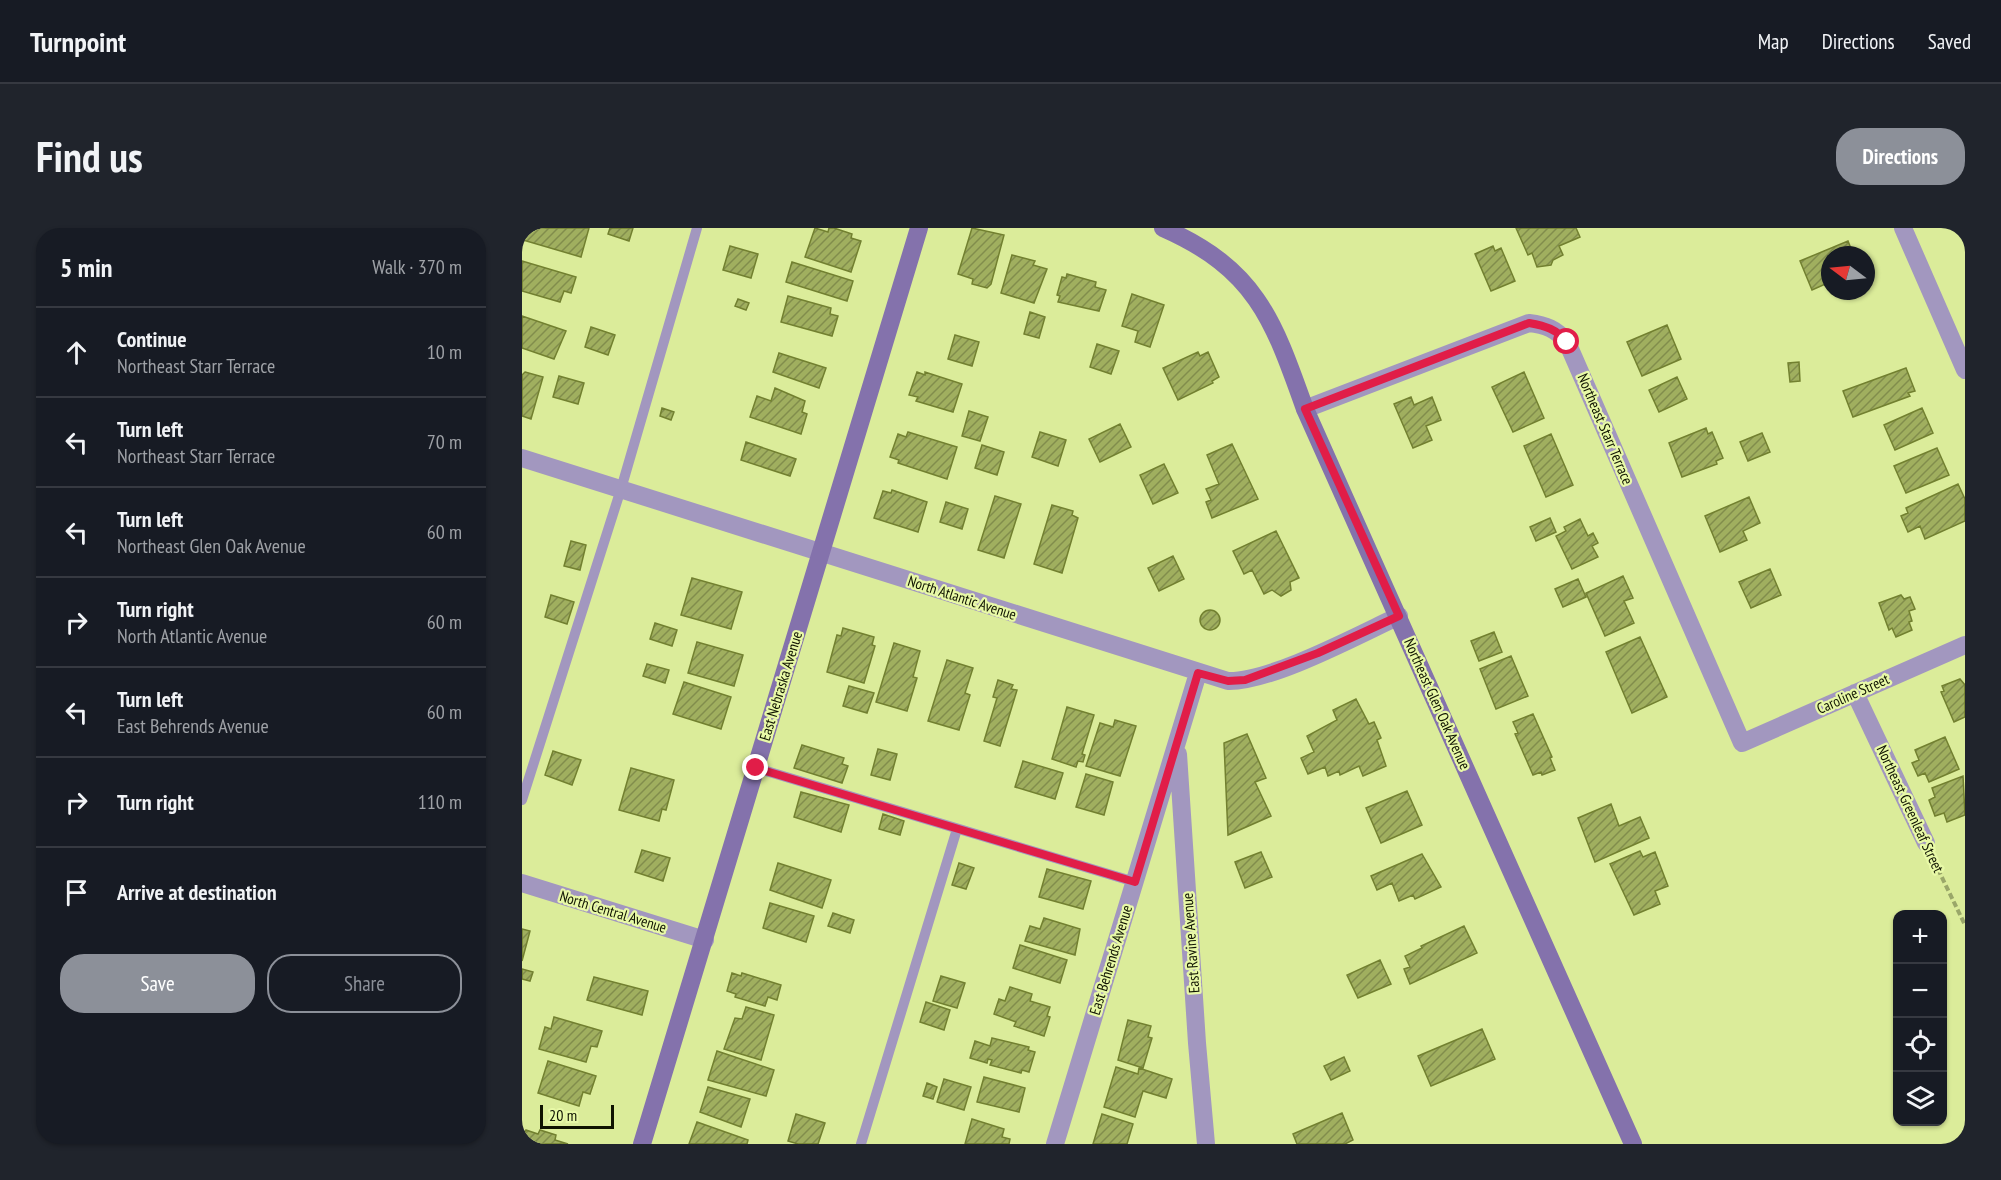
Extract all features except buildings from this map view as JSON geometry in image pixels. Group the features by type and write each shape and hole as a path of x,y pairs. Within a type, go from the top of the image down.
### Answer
{"street":[{"name":"East Nebraska Avenue","path":"642,1144 919,228"},
{"name":"Northeast Glen Oak Avenue","path":"1163,228 1204,249 1232,270 1258,301 1274,328 1305,409 1633,1144"},
{"path":"1903,228 1965,370"},
{"name":"Northeast Starr Terrace","path":"1305,409 1529,323 1546,326 1558,332 1567,342 1742,743"},
{"name":"North Atlantic Avenue","path":"522,458 1228,681 1245,680 1318,653 1399,616"},
{"name":"Caroline Street","path":"1742,743 1965,645"},
{"name":"East Behrends Avenue","path":"1055,1144 1198,673"},
{"name":"Northeast Greenleaf Street","path":"1855,693 1926,843"},
{"name":"East Ravine Avenue","path":"1178,742 1197,1043 1206,1144"},
{"name":"North Central Avenue","path":"522,883 705,940"}],"lane":[{"path":"522,800 621,489 697,228"},
{"path":"756,768 1135,882"},
{"path":"861,1144 957,829"}],"path":[{"name":"Northeast Greenleaf Street","path":"1926,843 1965,925"}],"route":[{"path":"756,768 1135,882 1198,673 1221,680 1245,680 1318,653 1399,616 1305,409 1529,323 1546,326 1558,332 1567,342"}]}
